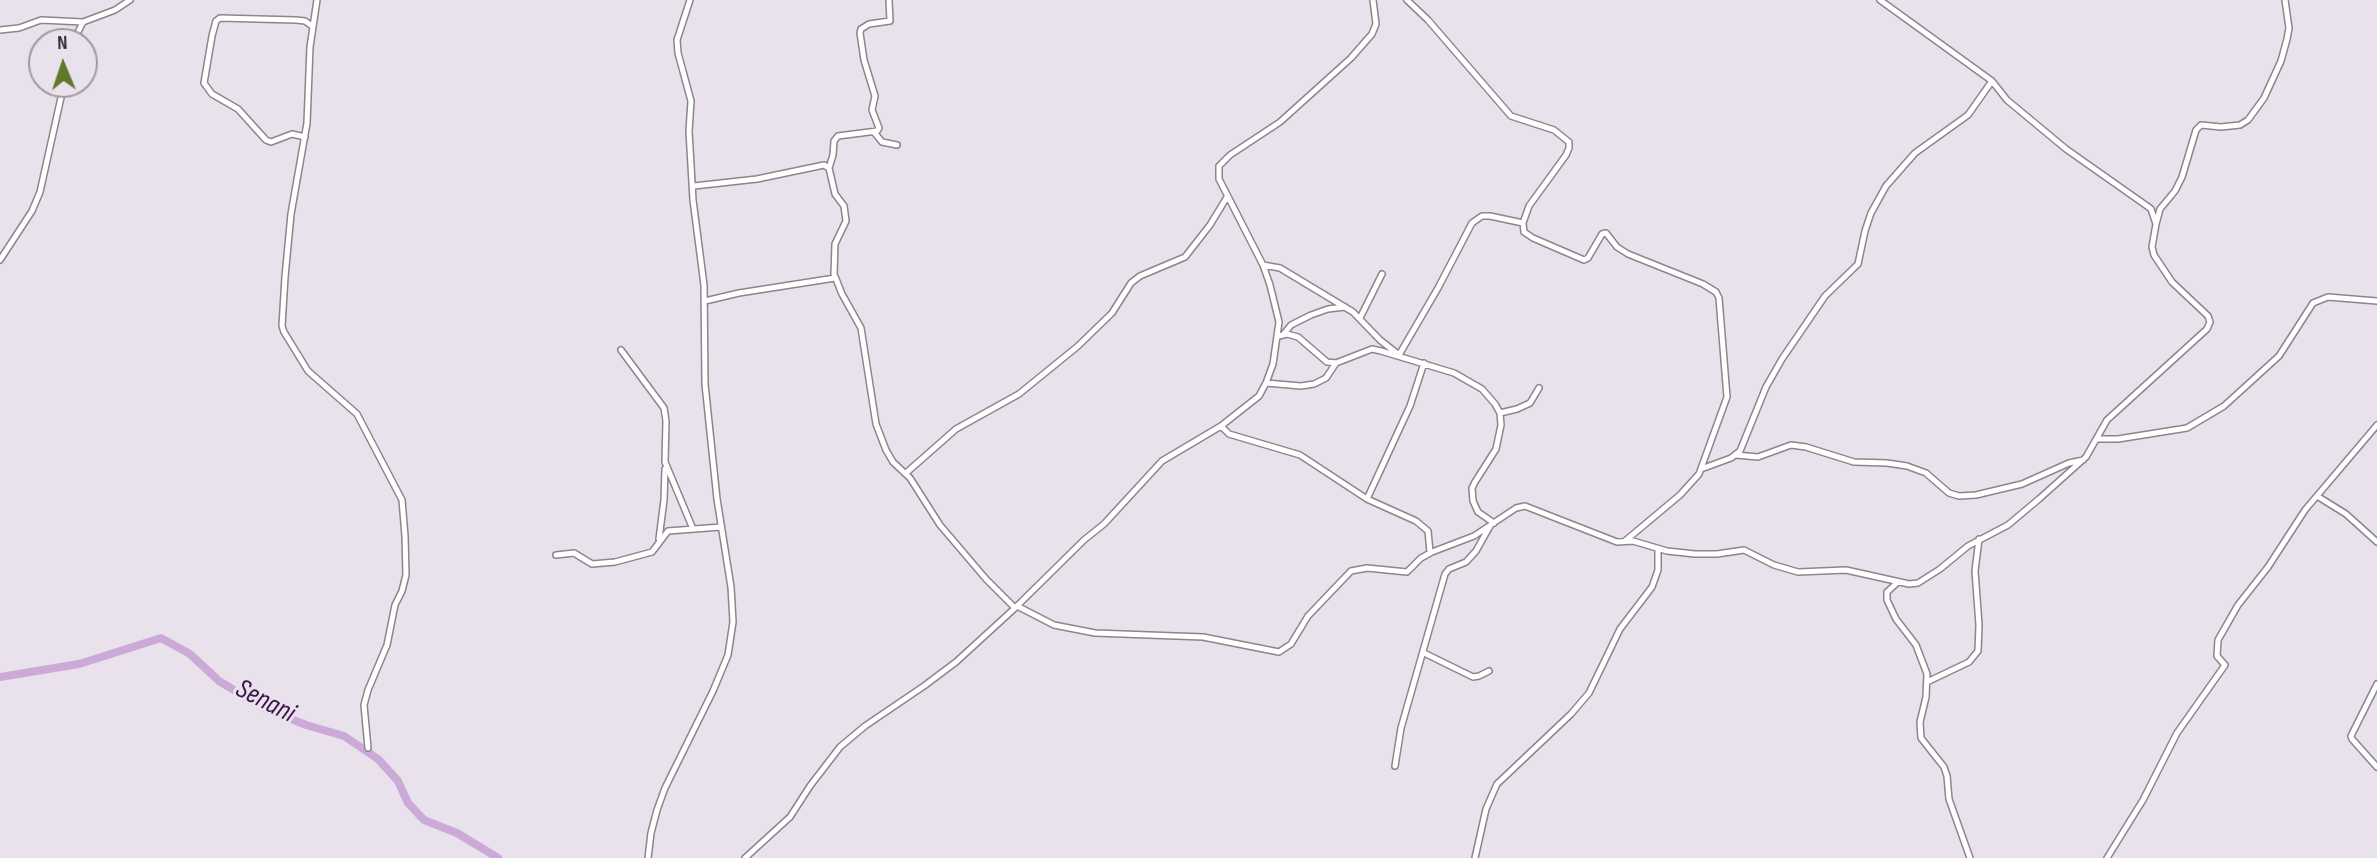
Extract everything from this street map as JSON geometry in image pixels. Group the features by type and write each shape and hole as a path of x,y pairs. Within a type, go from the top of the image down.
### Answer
{"street":[{"path":"0,30 19,28 41,20 83,22 115,10 130,0"},
{"path":"317,0 312,26 309,111 291,214 285,277 284,332 308,371 357,414 400,494 404,510 405,575 387,645 374,671 366,698 368,748"},
{"path":"648,858 651,833 665,788 728,655 733,622 731,587 721,527 705,384 705,301 695,216 689,131 690,91 681,68 677,40 690,0"},
{"path":"890,0 890,21 869,24 861,29 864,61 875,96 871,107 879,128 874,132 838,136 834,141 829,168 835,194 845,210 846,221 835,244 835,278 861,328 881,439 893,462 906,473 940,525 986,579 1016,607 1054,625 1095,633 1203,637 1279,652 1291,644 1308,616 1351,571 1367,568 1404,573 1412,570 1418,561 1430,552 1474,536 1516,508 1525,506 1609,540 1644,543 1658,549 1695,554 1744,550 1786,570 1808,573 1846,570 1898,582 1918,583 1979,539 2008,525 2084,460 2107,420 2203,333 2210,322 2202,310 2172,282 2154,256 2152,247 2156,224 2160,209 2175,191 2182,177 2196,130 2201,125 2240,125 2248,120 2264,98 2281,61 2287,39 2289,28 2285,0"},
{"path":"745,858 790,817 840,747 865,726 909,698 956,662 1104,524 1162,461 1221,426 1259,396 1266,383 1281,335 1276,306 1263,265 1227,197 1218,172 1223,161 1280,122 1351,58 1372,34 1376,24 1373,0"},
{"path":"1407,0 1428,20 1511,116 1554,130 1569,142 1566,155 1534,198 1523,223 1524,232 1584,260 1588,258 1602,234 1606,233 1617,247 1628,254 1703,284 1716,292 1721,307 1727,397 1701,469 1693,483 1625,541"},
{"path":"1881,0 1992,81 2007,100 2066,149 2151,209 2156,224"},
{"path":"305,137 292,134 271,142 266,140 238,109 207,90 204,83 212,36 216,21 220,18 296,20 305,21 312,26"},
{"path":"80,28 83,22"},
{"path":"1736,455 1744,443 1766,387 1782,359 1825,296 1858,264 1871,213 1886,186 1915,153 1968,115 1992,81"},
{"path":"0,260 32,211 40,192 61,98"},
{"path":"874,132 882,142 897,145"},
{"path":"694,186 757,179 824,165 829,168"},
{"path":"906,473 956,429 1019,394 1078,346 1112,313 1131,283 1140,276 1185,257 1210,225 1227,197"},
{"path":"1399,355 1472,223 1477,218 1490,216 1523,223"},
{"path":"1263,265 1280,268 1345,307 1399,355"},
{"path":"1360,318 1382,274"},
{"path":"705,301 835,278"},
{"path":"2098,439 2118,439 2188,428 2224,405 2279,356 2313,303 2328,298 2377,301"},
{"path":"1281,335 1291,325 1311,315 1345,307"},
{"path":"1281,335 1298,337 1327,362 1336,363 1372,349 1424,363 1474,383 1489,397 1500,413 1501,425 1496,449 1472,488 1473,501 1478,512 1492,525"},
{"path":"621,350 664,408 664,500 659,541"},
{"path":"1266,383 1301,386 1314,384 1325,378 1336,363"},
{"path":"1367,499 1410,406 1424,363"},
{"path":"1500,413 1524,407 1530,403 1539,388"},
{"path":"2106,858 2147,792 2177,733 2225,665 2217,653 2218,640 2238,605 2268,567 2305,510 2377,425"},
{"path":"1221,426 1229,434 1300,454 1367,499 1424,526 1428,531 1430,552"},
{"path":"1701,469 1736,455 1758,457 1791,445 1854,462 1907,466 1926,473 1949,493 1959,496 1976,495 2022,484 2069,463 2084,460"},
{"path":"665,462 693,529"},
{"path":"2317,496 2346,514 2377,542"},
{"path":"1395,766 1401,728 1445,574 1449,569 1466,562 1492,525"},
{"path":"556,555 574,553 592,564 615,562 652,552 668,531 721,527"},
{"path":"1927,682 1969,662 1978,651 1975,571 1979,539"},
{"path":"1475,858 1486,809 1497,784 1572,714 1589,693 1620,629 1652,587 1658,570 1658,549"},
{"path":"1898,582 1887,592 1887,600 1896,619 1920,654 1927,682 1920,722 1921,738 1944,767 1949,799 1970,858"},
{"path":"1424,653 1465,675 1479,676 1489,671"},
{"path":"2377,684 2351,736 2377,767"}],"waterway":[{"name":"Senani","path":"0,677 79,664 161,638 190,654 219,681 264,708 306,725 344,736 378,759 398,781 408,803 424,820 457,833 498,858"}]}
